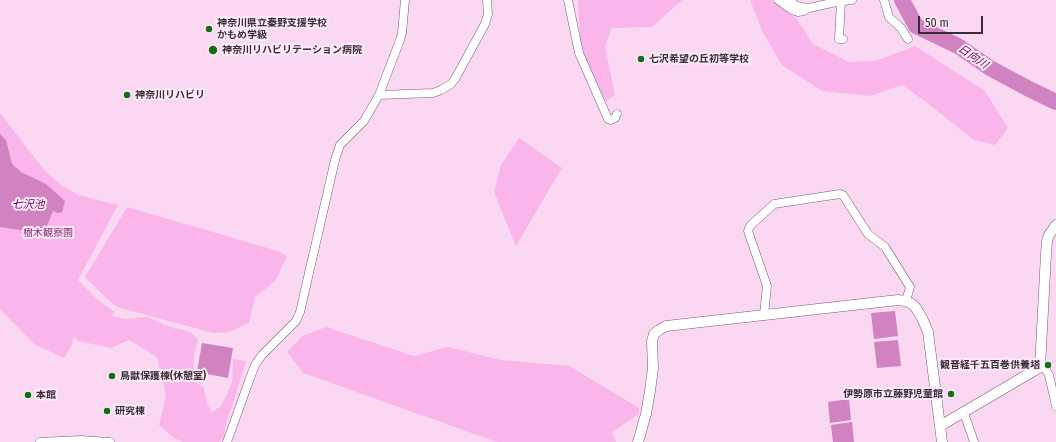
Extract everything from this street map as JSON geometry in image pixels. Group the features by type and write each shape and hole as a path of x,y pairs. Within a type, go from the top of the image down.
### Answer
{"street":[{"path":"227,442 250,378 262,355 296,321 300,312 340,145 364,121 379,95 400,40 404,0"},
{"path":"379,95 433,93 451,84 485,24 488,14 487,0"},
{"path":"568,0 579,53 608,119 611,120 615,118 617,114"},
{"path":"778,0 792,10 798,12 840,1 852,0"},
{"path":"789,0 795,5 809,8"},
{"path":"884,0 889,17 901,28 908,39"},
{"path":"840,1 839,39 843,39"},
{"path":"764,314 767,286 748,231 750,226 774,204 840,194 843,195 868,234 885,247 910,287 906,301"},
{"path":"940,426 1037,370 1040,366 1047,241 1056,225"},
{"path":"638,442 646,414 650,391 653,368 652,340 654,334 666,326 898,300 906,301 916,308 928,332 942,442"},
{"path":"1040,366 1046,370 1049,375 1056,406"},
{"path":"964,412 974,442"},
{"path":"40,442 81,440 110,442"}],"green space":[{"path":"578,0 682,0 652,27 612,28 605,46 615,95 606,102 581,51"},
{"path":"750,0 771,0 796,18 813,44 849,62 875,61 915,46 985,91 1008,128 995,145 974,140 902,85 870,96 822,91 782,65 763,33"},
{"name":"樹木観察園","path":"0,113 45,171 61,185 78,195 118,205 78,280 99,301 115,312 111,316 125,319 148,317 164,325 191,332 198,340 194,356 193,380 204,388 207,404 212,412 221,406 232,383 233,359 246,361 226,423 224,437 219,442 183,442 174,438 159,425 166,396 157,357 129,340 111,348 78,341 74,337 71,347 64,358 34,344 0,309"},
{"path":"519,138 562,168 516,246 494,192 501,165"},
{"path":"127,207 278,251 287,256 276,280 255,297 249,323 229,332 213,333 117,307 104,296 85,277"},
{"path":"326,327 414,356 448,347 501,360 569,366 639,408 639,414 612,432 616,442 497,442 303,373 287,352 302,336"}],"water":[{"name":"七沢池","path":"0,134 6,140 12,164 21,172 46,184 65,201 62,212 58,213 53,211 45,231 41,233 0,227"},
{"path":"895,311 898,336 874,339 871,313"},
{"path":"898,340 901,366 877,368 874,342"},
{"path":"202,343 233,348 228,378 197,372"},
{"path":"849,399 851,420 830,423 828,402"},
{"path":"852,422 854,442 833,442 831,425"}],"waterway":[{"name":"日向川","path":"902,0 916,26 958,46 990,68 1056,102"}],"place":[{"name":"神奈川県立秦野支援学校 かもめ学級","path":"209,29"},
{"name":"神奈川リハビリテーション病院","path":"213,50"},
{"name":"七沢希望の丘初等学校","path":"641,59"},
{"name":"神奈川リハビリ","path":"127,95"},
{"name":"観音経千五百巻供養塔","path":"1048,365"},
{"name":"鳥獣保護棟(休憩室)","path":"112,376"},
{"name":"伊勢原市立藤野児童館","path":"951,394"},
{"name":"本館","path":"28,395"},
{"name":"研究棟","path":"107,411"}]}
